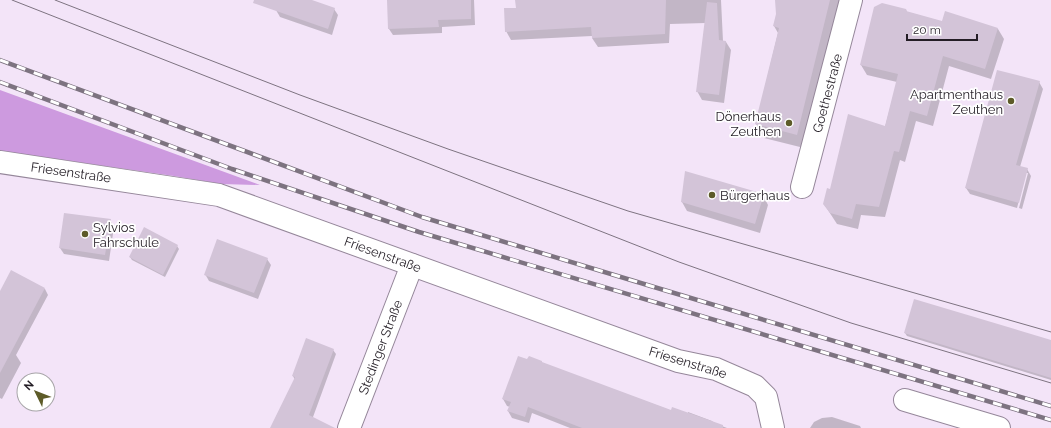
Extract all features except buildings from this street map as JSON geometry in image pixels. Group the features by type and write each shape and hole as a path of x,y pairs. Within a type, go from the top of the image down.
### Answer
{"street":[{"name":"Goethestraße","path":"802,186 851,0"},
{"name":"Friesenstraße","path":"0,162 218,194 678,361 716,369 755,386 766,397 773,428"},
{"name":"Stedinger Straße","path":"349,428 412,265"},
{"path":"905,400 999,428"}],"shaded area":[{"path":"0,90 260,185 221,184 0,151"}],"tram line":[{"path":"12,0 679,262 851,323 1051,383"},
{"path":"55,0 300,95 448,149 628,211 1051,332"}],"railway":[{"path":"0,60 422,217 1051,406"},
{"path":"0,82 232,169 419,232 1051,420"}],"place":[{"name":"Apartmenthaus Zeuthen","path":"1011,101"},
{"name":"Dönerhaus Zeuthen","path":"789,123"},
{"name":"Bürgerhaus","path":"712,195"},
{"name":"Sylvios Fahrschule","path":"85,234"}]}
